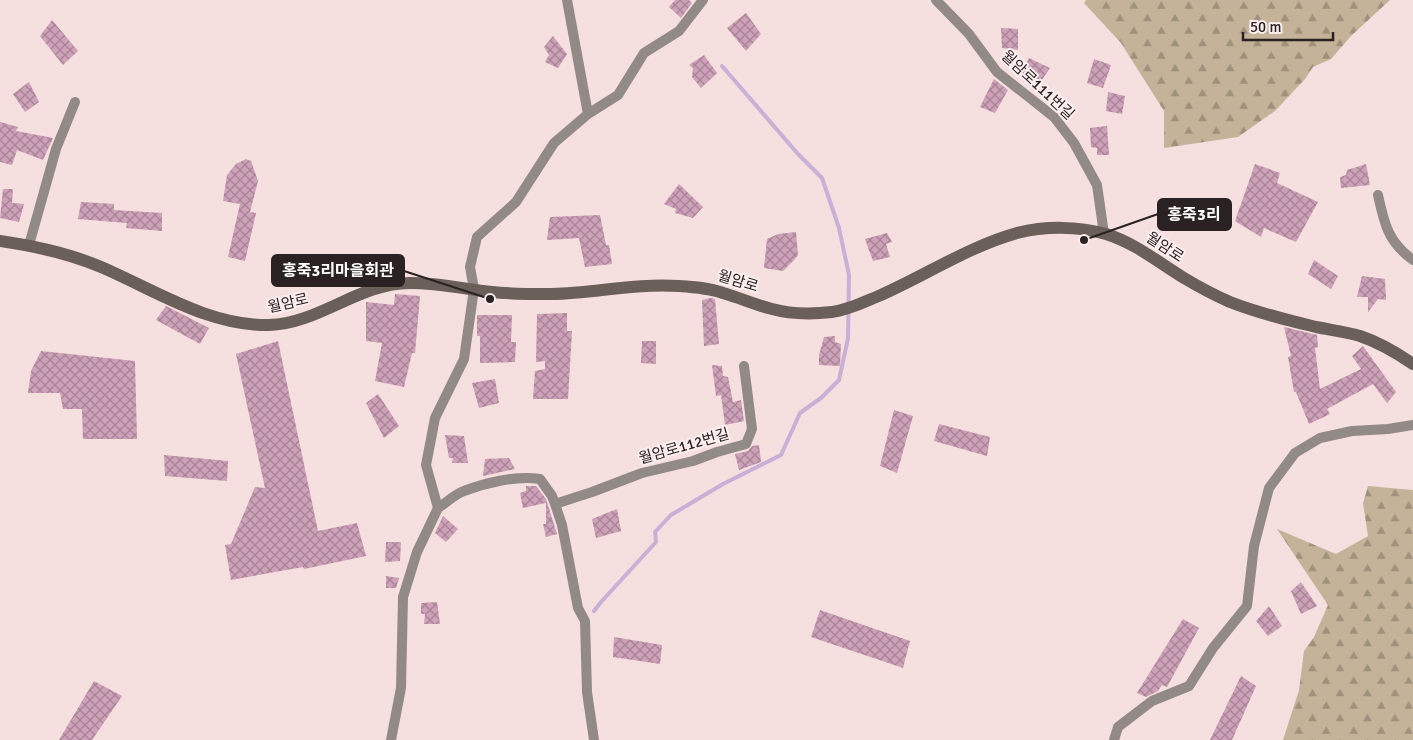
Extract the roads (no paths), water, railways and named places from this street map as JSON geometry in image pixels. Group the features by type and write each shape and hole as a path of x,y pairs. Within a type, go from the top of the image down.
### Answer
{"street":[{"path":"567,0 588,114"},
{"path":"438,508 426,465 435,418 464,359 474,289 470,267 477,238 516,202 554,142 588,114 618,95 644,53 679,31 703,0"},
{"name":"월암로111번길","path":"936,0 969,34 997,72 1054,117 1074,143 1096,185 1104,234"},
{"path":"29,245 56,149 75,102"},
{"path":"1378,195 1386,228 1402,252 1413,260"},
{"name":"월암로","path":"0,240 29,245 74,257 101,267 196,311 226,320 272,325 294,321 381,286 398,283 515,294 557,294 637,286 677,286 719,292 775,310 834,312 849,308 912,281 988,243 1014,234 1057,228 1086,230 1124,241 1155,258 1181,277 1207,292 1235,304 1296,322 1356,335 1382,346 1413,364"},
{"name":"월암로112번길","path":"555,504 642,473 693,461 746,444 752,428 744,366"},
{"path":"1114,740 1118,727 1152,701 1189,686 1213,648 1247,606 1254,546 1269,488 1295,453 1320,438 1352,431 1388,429 1413,425"},
{"path":"391,740 401,688 403,598 417,552 438,508 462,491 528,477 540,479 552,496 562,525 578,608 585,621 587,692 594,740"}],"waterway":[{"path":"594,611 656,542 655,532 671,515 723,484 781,455 800,413 821,398 839,380 848,338 849,275 839,228 822,178 798,154 722,66"}],"place":[{"name":"홍죽3리","path":"1084,240"},
{"name":"홍죽3리마을회관","path":"490,299"}]}
